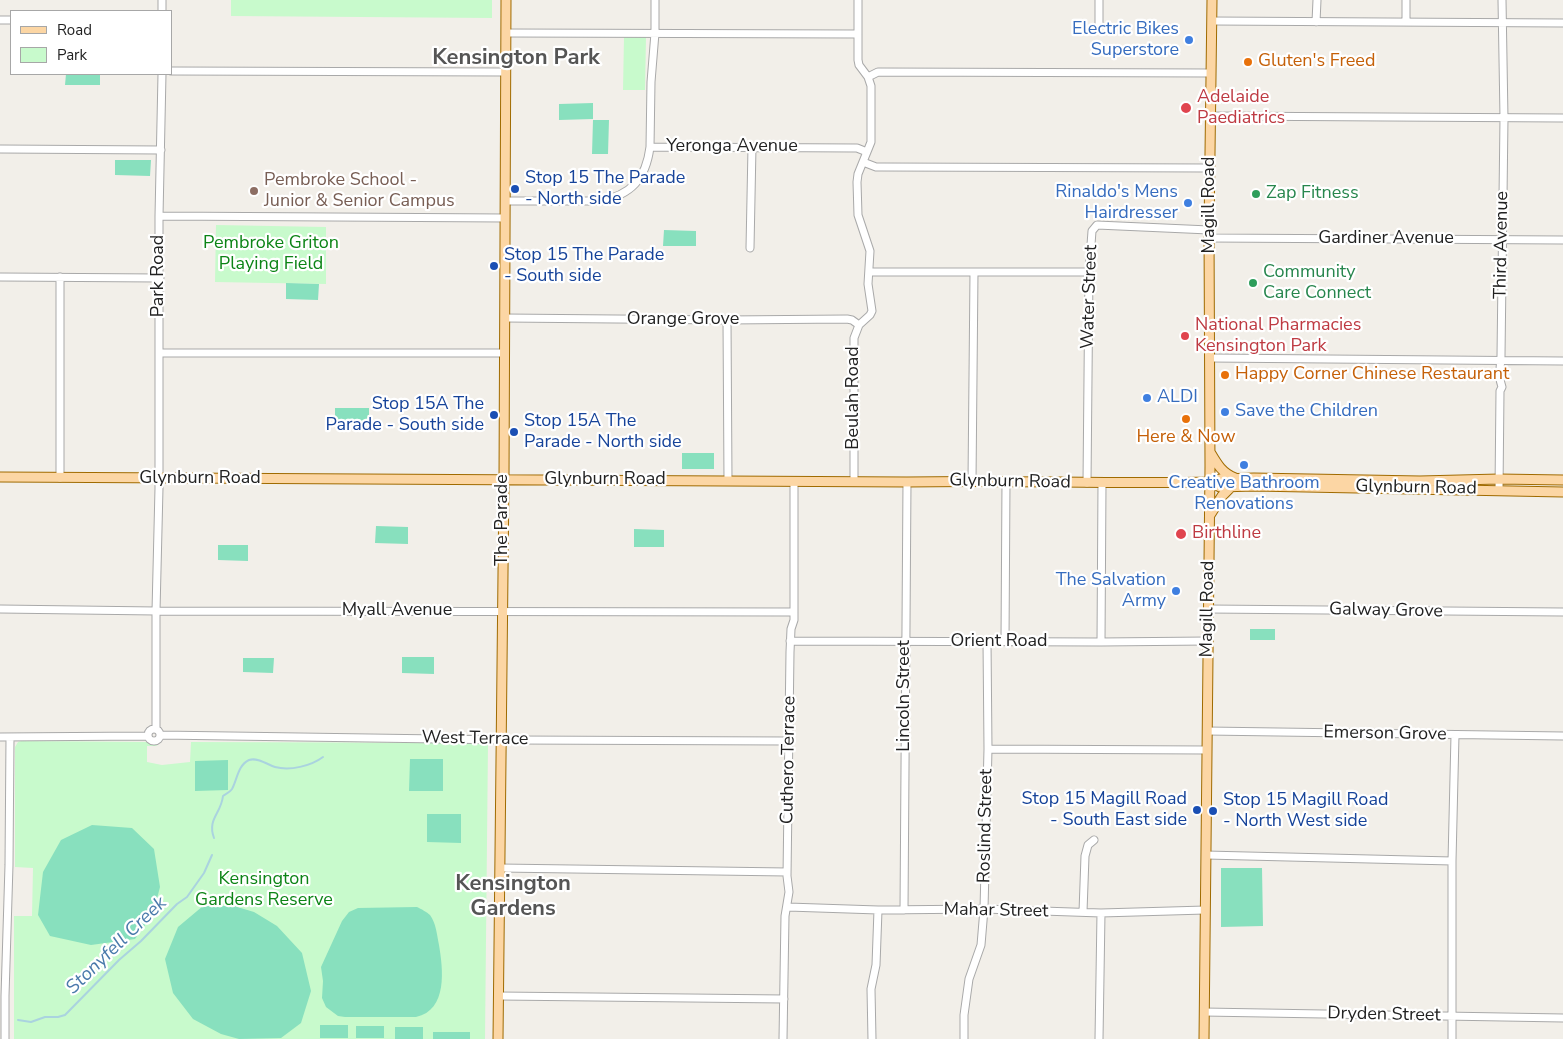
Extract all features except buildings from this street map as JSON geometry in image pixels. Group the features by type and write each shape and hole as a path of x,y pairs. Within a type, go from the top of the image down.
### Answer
{"main road":[{"name":"The Parade","path":"498,1039 505,353 506,0"},
{"name":"Magill Road","path":"1204,1039 1210,482 1209,234 1212,0"},
{"path":"1210,452 1218,466 1227,475 1236,479"},
{"name":"Glynburn Road","path":"0,477 1006,481 1087,483 1210,482 1220,479 1236,479 1563,492"},
{"name":"Glynburn Road","path":"1210,482 1220,488 1499,479 1563,480"},
{"path":"1209,516 1230,487"}],"street":[{"path":"650,148 650,82 655,33 655,0"},
{"name":"Beulah Road","path":"854,481 854,338 859,324 872,311 869,292 870,251 858,215 858,174 871,142 871,86 858,60 858,0"},
{"path":"1099,0 1099,24"},
{"path":"1316,22 1317,0"},
{"path":"1406,0 1406,22"},
{"name":"Third Avenue","path":"1499,490 1500,391 1502,387 1498,377 1498,367 1501,361 1504,118 1502,0"},
{"path":"1212,21 1563,23"},
{"path":"506,32 858,34"},
{"path":"172,71 506,72"},
{"path":"868,77 878,72 1211,72"},
{"name":"Park Road","path":"158,732 156,611 159,479 159,216 162,75"},
{"path":"1211,116 1563,118"},
{"path":"750,248 752,147"},
{"name":"Yeronga Avenue","path":"506,201 600,201 615,198 629,191 638,180 649,157 650,148 857,148 867,152"},
{"path":"0,149 161,150"},
{"path":"863,162 876,167 1210,168"},
{"path":"159,216 505,218"},
{"name":"Water Street","path":"1087,483 1089,272 1092,231 1097,225 1209,234"},
{"name":"Gardiner Avenue","path":"1209,234 1563,240"},
{"path":"870,272 1089,272"},
{"path":"972,481 974,272"},
{"path":"0,277 160,278"},
{"path":"60,277 60,478"},
{"name":"Orange Grove","path":"505,318 847,319 859,324"},
{"path":"727,320 728,481"},
{"path":"160,353 505,353"},
{"path":"1210,358 1563,361"},
{"name":"Cuthero Terrace","path":"784,1039 785,916 788,907 789,888 787,872 790,641 794,612 794,481"},
{"path":"1006,481 1006,642"},
{"name":"Lincoln Street","path":"904,910 907,482"},
{"path":"1101,642 1102,483"},
{"name":"Myall Avenue","path":"0,609 794,612"},
{"name":"Galway Grove","path":"1208,609 1563,612"},
{"name":"Orient Road","path":"790,641 1208,641"},
{"name":"Roslind Street","path":"964,1039 964,1016 969,979 981,945 984,909 988,749 987,641"},
{"path":"0,737 148,736 150,731 158,732"},
{"name":"West Terrace","path":"158,732 502,739 789,741"},
{"name":"Emerson Grove","path":"1207,732 1563,736"},
{"path":"1452,1039 1452,862 1455,735"},
{"path":"5,1039 2,996 10,737"},
{"path":"988,749 1207,750"},
{"path":"1083,912 1085,856 1088,845 1094,840"},
{"path":"1206,855 1452,862"},
{"path":"500,868 787,872"},
{"name":"Mahar Street","path":"788,907 878,910 984,909 1100,913 1205,910"},
{"path":"872,1039 871,989 876,965 878,910"},
{"path":"1099,1039 1100,913"},
{"path":"499,996 784,999"},
{"name":"Dryden Street","path":"1204,1012 1563,1018"}],"green space":[{"path":"231,0 492,0 492,18 231,16"},
{"path":"624,37 646,37 645,90 623,90"},
{"path":"66,75 100,75 100,85 65,85"},
{"path":"593,103 593,119 559,120 559,104"},
{"path":"593,120 609,120 608,154 592,154"},
{"path":"115,160 151,160 150,176 115,175"},
{"name":"Pembroke Griton Playing Field","path":"216,225 326,227 326,284 215,282"},
{"path":"664,230 696,231 696,246 663,246"},
{"path":"286,283 319,284 318,300 286,299"},
{"path":"335,408 369,408 369,424 335,423"},
{"path":"682,453 714,453 714,469 682,469"},
{"path":"376,526 408,527 408,544 375,543"},
{"path":"634,529 664,530 664,547 634,547"},
{"path":"218,545 248,545 248,561 218,560"},
{"path":"1250,629 1275,629 1275,640 1250,640"},
{"path":"402,657 434,657 434,674 402,673"},
{"path":"243,658 274,658 273,673 243,672"},
{"name":"Kensington Gardens Reserve","path":"21,741 148,742 158,746 147,746 147,762 162,765 190,762 191,742 488,743 485,1039 14,1039 14,916 32,916 33,868 15,867 15,747"},
{"path":"410,759 443,759 443,791 409,791"},
{"path":"228,760 228,790 195,791 195,761"},
{"path":"427,814 461,814 461,843 427,842"},
{"path":"92,825 132,828 154,849 160,887 153,914 135,939 91,945 50,936 38,915 43,872 61,840"},
{"path":"1221,868 1262,868 1263,926 1221,927"},
{"path":"203,906 234,906 254,912 277,926 302,953 311,991 301,1023 281,1038 239,1039 221,1034 193,1019 173,993 165,959 178,927"},
{"path":"417,907 432,918 439,945 442,976 441,987 434,1006 426,1013 416,1017 345,1017 338,1016 326,1007 322,998 323,981 321,967 342,921 349,912 358,908"},
{"path":"320,1025 348,1025 348,1038 320,1038"},
{"path":"356,1026 384,1026 384,1038 356,1038"},
{"path":"395,1027 423,1027 423,1039 395,1039"},
{"path":"433,1032 470,1032 470,1039 433,1039"}],"waterway":[{"name":"Stonyfell Creek","path":"214,838 212,831 213,821 223,796 232,789 245,762 252,759 275,767 294,768 313,763 323,757"},
{"name":"Stonyfell Creek","path":"18,1020 31,1022 45,1017 65,1015 119,960 141,941 177,904 187,897 204,873 212,855"}],"place":[{"name":"Electric Bikes Superstore","path":"1189,40"},
{"name":"Gluten's Freed","path":"1248,62"},
{"name":"Adelaide Paediatrics","path":"1186,108"},
{"name":"Stop 15 The Parade - North side","path":"515,189"},
{"name":"Pembroke School - Junior & Senior Campus","path":"254,191"},
{"name":"Zap Fitness","path":"1256,194"},
{"name":"Rinaldo's Mens Hairdresser","path":"1188,203"},
{"name":"Stop 15 The Parade - South side","path":"494,266"},
{"name":"Community Care Connect","path":"1253,283"},
{"name":"National Pharmacies Kensington Park","path":"1185,336"},
{"name":"Happy Corner Chinese Restaurant","path":"1225,375"},
{"name":"ALDI","path":"1147,398"},
{"name":"Save the Children","path":"1225,412"},
{"name":"Stop 15A The Parade - South side","path":"494,415"},
{"name":"Here & Now","path":"1186,419"},
{"name":"Stop 15A The Parade - North side","path":"514,432"},
{"name":"Creative Bathroom Renovations","path":"1244,465"},
{"name":"Birthline","path":"1181,534"},
{"name":"The Salvation Army","path":"1176,591"},
{"name":"Stop 15 Magill Road - South East side","path":"1197,810"},
{"name":"Stop 15 Magill Road - North West side","path":"1213,811"}],"district":[{"name":"Kensington Park","path":"516,59"},
{"name":"Kensington Gardens","path":"513,898"}]}
